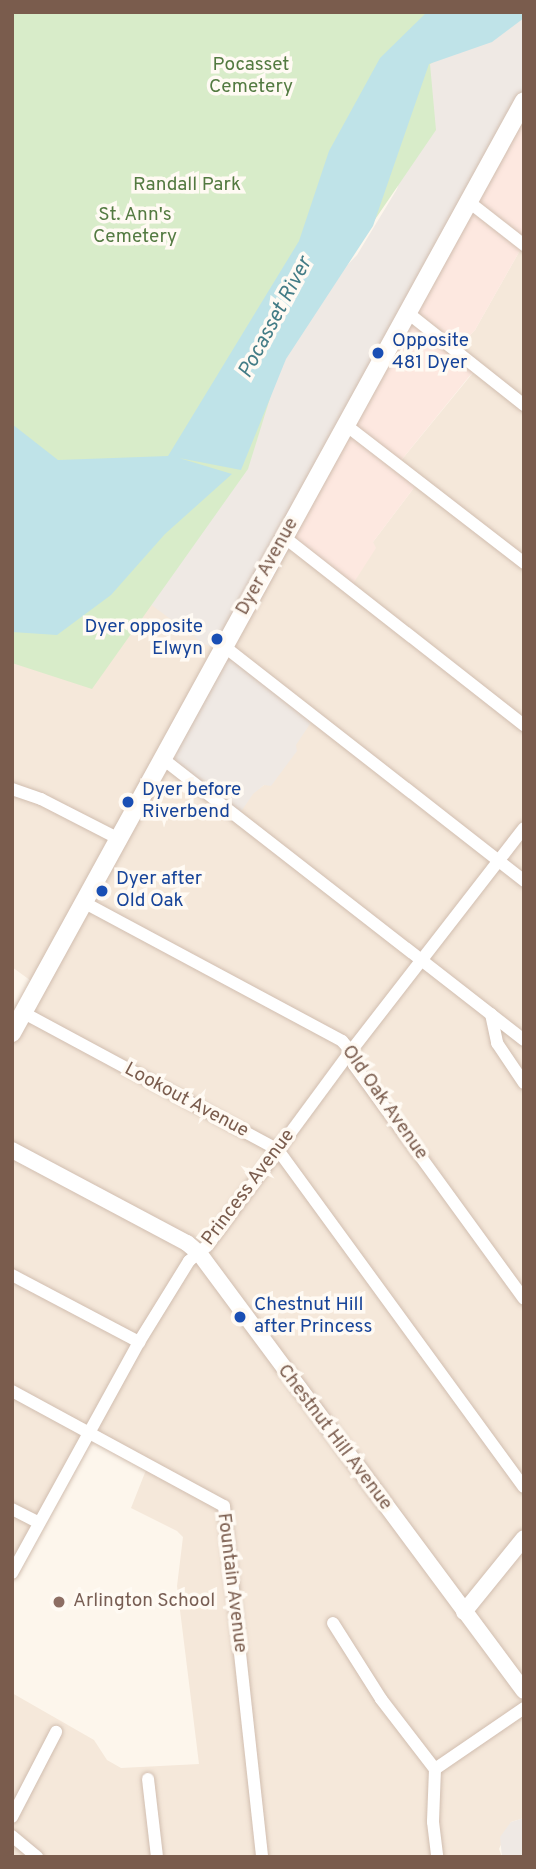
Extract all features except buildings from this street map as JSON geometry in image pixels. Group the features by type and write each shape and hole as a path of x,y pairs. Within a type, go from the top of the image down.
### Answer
{"main road":[{"name":"Dyer Avenue","path":"12,1033 524,101"}],"street":[{"path":"469,202 524,245"},
{"path":"408,313 524,405"},
{"path":"346,425 524,563"},
{"path":"284,537 524,725"},
{"path":"225,647 524,881"},
{"path":"163,759 524,1040"},
{"path":"12,789 41,799 119,839"},
{"name":"Princess Avenue","path":"12,1573 139,1342 189,1261 208,1246 351,1051 524,828"},
{"name":"Old Oak Avenue","path":"85,903 342,1041 351,1051 354,1065 524,1299"},
{"name":"Lookout Avenue","path":"24,1013 278,1150 524,1487"},
{"path":"491,1014 497,1042 524,1083"},
{"name":"Chestnut Hill Avenue","path":"12,1150 187,1243 199,1253 524,1691"},
{"path":"12,1275 139,1342"},
{"name":"Fountain Avenue","path":"12,1391 224,1506 262,1857"},
{"path":"12,1509 38,1523"},
{"path":"464,1612 524,1538"},
{"path":"333,1623 381,1699 435,1769 433,1822 437,1857"},
{"path":"435,1769 524,1708"},
{"path":"12,1817 56,1732"},
{"path":"148,1779 157,1857"},
{"path":"12,1836 37,1857"}],"shaded area":[{"path":"524,12 524,103 226,645 314,718 296,745 297,751 271,786 264,785 253,794 238,816 166,759 221,651 204,644 126,586 276,374 333,280 357,255 397,189 408,152 405,111 433,56"},
{"path":"524,103 523,245 475,330 457,349 476,368 399,463 419,481 373,542 376,548 351,587 286,537"},
{"path":"524,236 524,1818 511,1822 499,1849 502,1857 12,1857 12,1693 94,1740 107,1760 121,1768 199,1764 177,1586 183,1537 177,1531 131,1508 148,1465 95,1433 12,1575 12,1035 38,986 12,967 12,637 126,586 221,651 238,815 253,793 264,785 228,648 283,540 373,542 413,489 399,463 476,369 457,349 475,330 523,245"},
{"path":"524,1818 524,1857 502,1857 500,1837 511,1822"}],"green space":[{"name":"Randall Park","path":"12,12 524,12 430,64 436,130 284,353 248,469 92,689 12,663"}],"water":[{"name":"Pocasset River","path":"427,12 524,12 524,18 492,42 429,64 373,226 286,359 241,470 179,458 232,474 165,534 111,595 57,635 12,632 12,424 58,460 168,456 299,241 329,151 380,58"}],"place":[{"name":"Opposite 481 Dyer","path":"378,353"},
{"name":"Dyer opposite Elwyn","path":"217,639"},
{"name":"Dyer before Riverbend","path":"128,802"},
{"name":"Dyer after Old Oak","path":"102,891"},
{"name":"Chestnut Hill after Princess","path":"240,1317"},
{"name":"Arlington School","path":"59,1602"}],"park label":[{"name":"Pocasset Cemetery","path":"251,77"},
{"name":"St. Ann's Cemetery","path":"135,227"}]}
